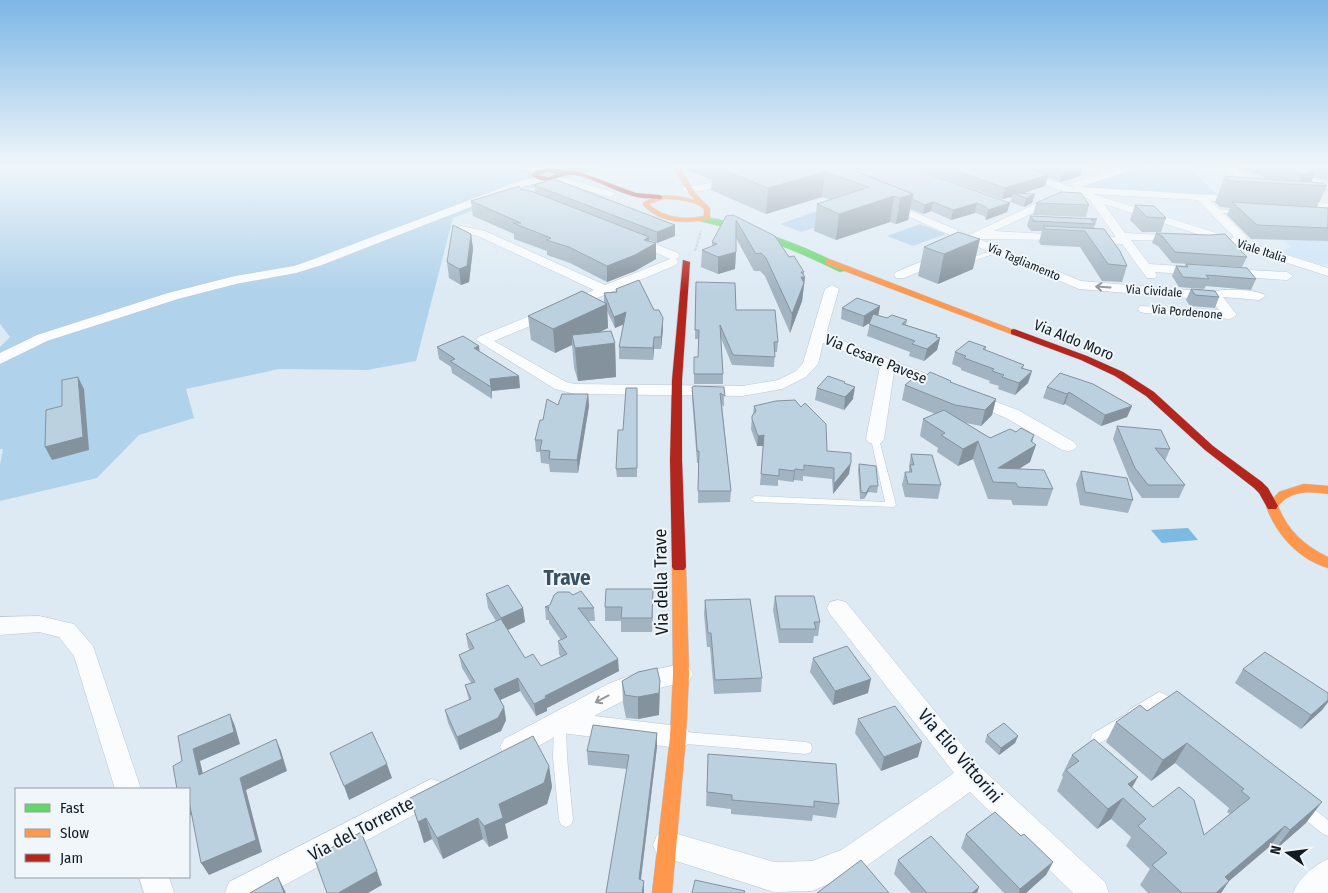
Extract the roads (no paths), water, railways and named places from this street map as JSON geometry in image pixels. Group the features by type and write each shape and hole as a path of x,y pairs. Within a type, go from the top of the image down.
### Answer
{"main road":[{"path":"648,208 675,219 700,220 708,209 706,208"},
{"name":"Via Aldo Moro","path":"700,220 734,225 829,262 856,276 888,285 1084,358 1119,374 1150,394 1209,448 1258,485 1264,491 1272,506 1278,524 1294,542 1315,557 1328,563"},
{"name":"Via della Trave","path":"662,893 678,737 681,674 676,460 680,261"},
{"name":"Via Aldo Moro","path":"1226,461 1268,478"},
{"path":"1283,484 1299,488 1326,488"},
{"path":"1272,506 1276,498 1284,492 1299,488"}],"street":[{"path":"0,358 42,338 173,296 236,280 296,269 318,262 459,208"},
{"path":"897,208 973,237 1231,241 1241,236 1212,208"},
{"path":"1010,208 1024,213"},
{"name":"Via Tagliamento","path":"900,275 954,251 973,237 1038,208"},
{"path":"1100,208 1163,292"},
{"name":"Viale Italia","path":"1120,208 1328,272"},
{"path":"1010,220 1038,221"},
{"path":"1094,224 1112,224"},
{"path":"461,229 481,233 603,289"},
{"path":"621,235 680,261"},
{"name":"Via Tagliamento","path":"973,237 997,251 1079,285"},
{"path":"680,261 603,289 483,340 561,386 575,389 742,391 782,384 801,374 810,364 832,289"},
{"name":"Via Pordenone","path":"1145,308 1230,315 1306,265"},
{"path":"1145,268 1288,276"},
{"name":"Via Cividale","path":"1079,285 1215,296 1221,293 1259,296"},
{"name":"Via Pordenone","path":"1215,296 1230,315"},
{"name":"Via Cesare Pavese","path":"818,336 1012,414 1068,446"},
{"path":"875,439 888,364"},
{"name":"Via Elio Vittorini","path":"838,608 972,776 1094,893"},
{"path":"0,626 9,624 39,624 66,630 85,652 128,788"},
{"path":"491,759 617,691 634,684 681,674"},
{"path":"560,722 678,737"},
{"path":"667,845 774,877 812,876 851,860 972,776"},
{"name":"Via del Torrente","path":"240,893 456,777"},
{"path":"1308,893 1328,874"},
{"path":"154,878 159,893"}],"lane":[{"path":"1216,211 1244,213"},
{"path":"960,254 973,259 997,251"},
{"path":"756,499 891,505 875,439"},
{"path":"1097,738 1159,697 1182,715"},
{"path":"560,722 560,757 566,820"},
{"path":"678,737 806,748"},
{"path":"1290,799 1328,829"}],"district":[{"name":"Trave","path":"567,578"}]}
